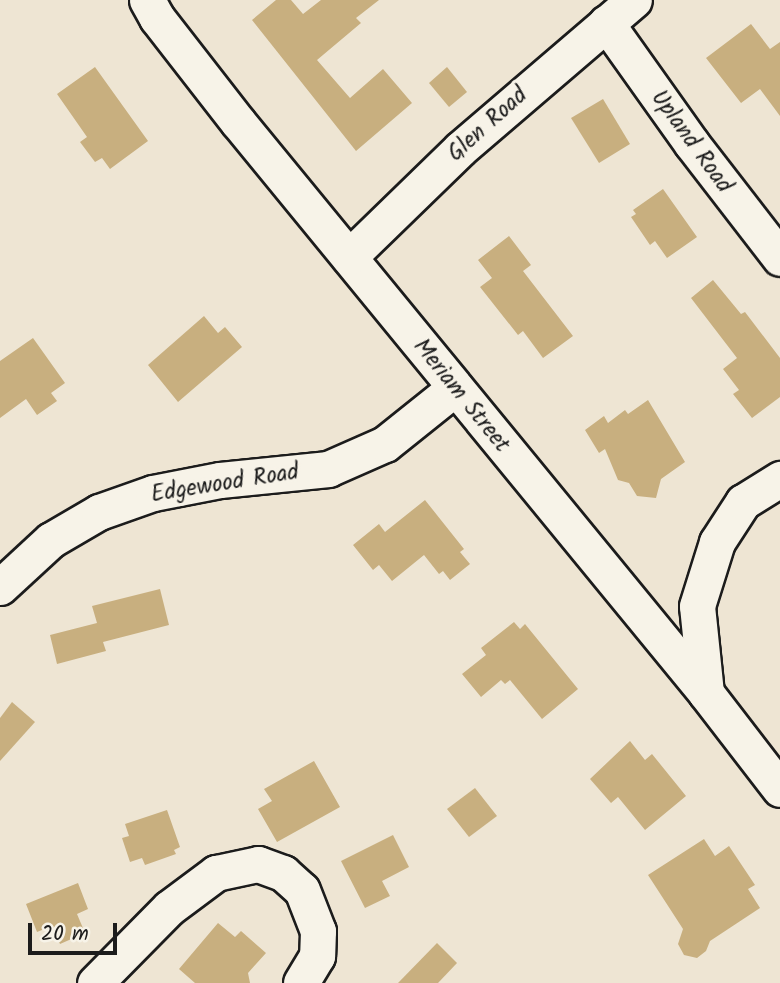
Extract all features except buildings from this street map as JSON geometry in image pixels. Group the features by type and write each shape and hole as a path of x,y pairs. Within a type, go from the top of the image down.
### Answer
{"street":[{"name":"Meriam Street","path":"147,0 157,18 238,122 706,693 780,789"},
{"name":"Glen Road","path":"349,257 460,149 634,0"},
{"name":"Upland Road","path":"606,23 692,144 780,258"},
{"name":"Edgewood Road","path":"0,587 51,540 99,512 153,493 220,480 328,469 384,444 455,388"},
{"path":"706,693 697,607 717,542 743,502 780,479"},
{"path":"95,983 169,908 216,873 258,864 283,873 302,890 314,920 317,956 301,983"}]}
